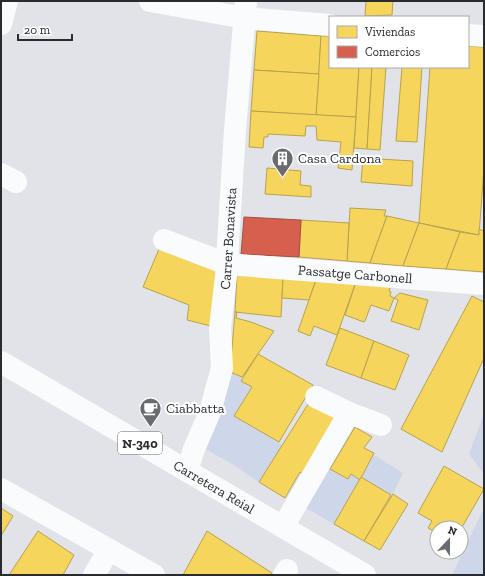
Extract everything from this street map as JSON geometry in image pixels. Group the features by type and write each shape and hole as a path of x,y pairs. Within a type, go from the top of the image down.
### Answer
{"street":[{"path":"1,24 7,1"},
{"path":"150,1 245,10 329,25"},
{"name":"Carrer Bonavista","path":"187,471 194,449 210,412 222,368 220,328 227,264 235,130 245,10"},
{"path":"469,35 484,36"},
{"name":"Passatge Carbonell","path":"164,240 227,264 484,284"},
{"name":"Carretera Reial","path":"2,364 365,575"},
{"path":"316,397 348,413 380,425"},
{"path":"283,527 348,413"},
{"path":"1,489 154,575"},
{"path":"94,575 109,550"}],"shaded area":[{"path":"230,372 242,377 241,381 252,387 234,416 279,442 282,446 259,482 232,464 202,447"},
{"path":"484,414 484,474 469,454"},
{"path":"352,425 355,427 330,469 347,479 351,474 360,480 334,524 304,507"},
{"path":"374,455 403,473 393,494 391,495 361,477"},
{"path":"484,508 484,575 452,575 459,560 469,560 469,539"}],"building: Viviendas":[{"path":"366,1 393,1 392,15 365,16"},
{"path":"257,31 321,36 319,74 254,70"},
{"path":"321,36 329,36 329,68 359,68 356,117 316,115"},
{"path":"469,46 484,47 484,168 479,235 419,223 430,68 469,68"},
{"path":"359,68 372,68 367,149 354,148"},
{"path":"372,68 386,68 380,150 367,149"},
{"path":"402,68 422,68 417,142 396,141"},
{"path":"254,70 319,74 316,115 251,111"},
{"path":"251,111 356,117 352,170 338,168 341,142 317,140 316,126 306,126 305,136 268,134 268,137 264,137 263,148 249,147"},
{"path":"363,158 413,161 412,186 361,182"},
{"name":"Casa Cardona","path":"267,168 301,171 300,185 311,186 311,197 265,194"},
{"path":"350,208 386,210 384,216 387,216 370,263 347,261"},
{"path":"387,216 419,223 403,266 370,263"},
{"path":"301,220 349,223 347,261 299,257"},
{"path":"419,223 460,232 446,269 403,266"},
{"path":"479,229 484,231 484,272 446,269 460,232 479,235"},
{"path":"159,249 217,271 211,326 187,320 189,305 143,287"},
{"path":"237,275 283,278 281,317 235,312"},
{"path":"283,278 316,280 309,300 282,298"},
{"path":"316,280 356,282 337,335 314,326 310,336 298,331"},
{"path":"356,282 391,285 389,291 391,292 390,296 394,298 389,311 371,305 364,322 345,315"},
{"path":"400,293 428,300 419,330 391,321 398,300 394,298"},
{"path":"472,296 484,302 484,358 442,452 401,429"},
{"path":"235,312 237,312 236,318 274,331 242,377 230,372"},
{"path":"340,328 374,341 361,378 326,365"},
{"path":"374,341 409,355 395,390 361,378"},
{"path":"258,354 313,385 279,442 234,416 252,387 241,381"},
{"path":"310,401 331,411 336,420 304,475 300,472 285,498 259,482"},
{"path":"355,427 372,437 364,448 374,453 360,480 351,474 348,479 330,469"},
{"path":"444,466 484,489 466,520 430,520 418,513"},
{"path":"361,477 391,495 364,541 334,524"},
{"path":"393,494 408,504 380,550 364,541"},
{"path":"1,508 13,516 1,536"},
{"path":"38,531 74,555 63,575 9,575"},
{"path":"207,531 272,573 271,575 183,575"}],"building: Comercios":[{"path":"244,217 301,220 299,257 241,254"}],"place":[{"name":"Casa Cardona","path":"283,178"},
{"name":"Ciabbatta","path":"150,428"}]}
